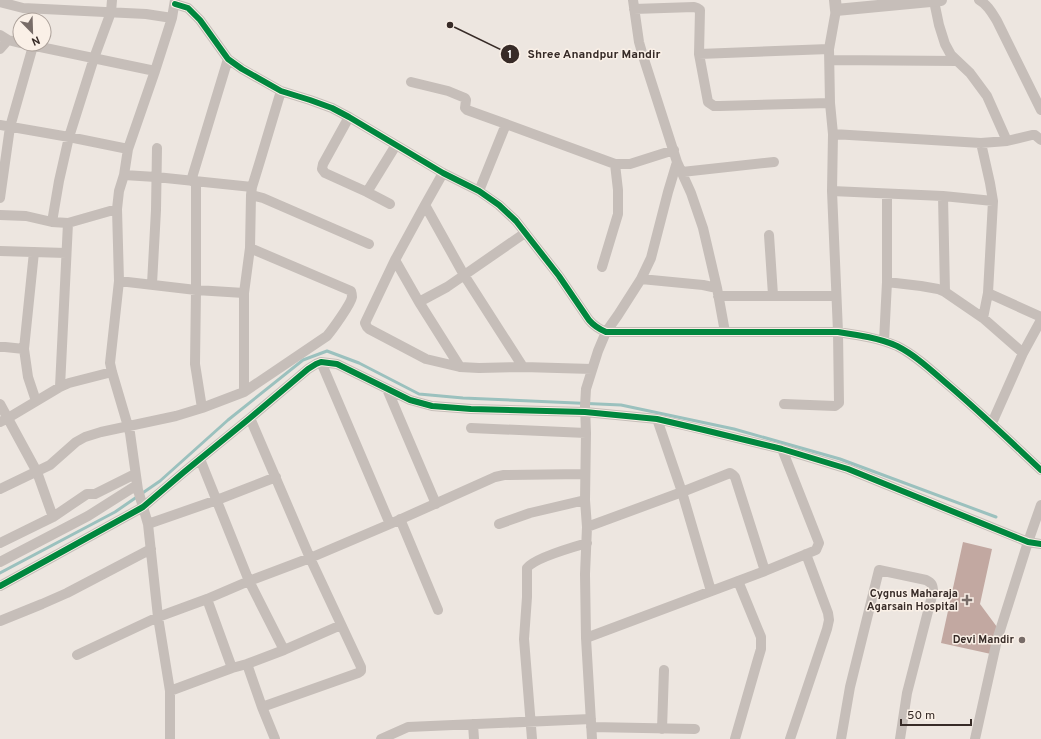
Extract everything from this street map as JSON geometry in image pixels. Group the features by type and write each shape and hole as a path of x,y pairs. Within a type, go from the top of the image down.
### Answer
{"street":[{"path":"52,222 69,137 94,58 111,12 112,0"},
{"path":"979,0 985,3 997,21 1041,110"},
{"path":"784,404 835,406 838,404 838,332 832,191 833,134 830,103 830,49 836,5 937,1 939,25 945,44 951,55 970,73 987,96 1007,140"},
{"path":"0,2 23,8 42,4 172,18"},
{"path":"170,739 170,691 158,617 148,524 137,488 132,441 112,372 110,355 119,281 117,209 120,190 128,150 172,18 175,2 188,8 200,20 228,59 242,69 281,91 332,108 443,173 479,191 499,205 516,221 559,276 594,326 606,332 838,332 884,341 906,351 941,379 1041,470"},
{"path":"725,332 718,292 703,228 691,193 677,162 643,56 639,42 633,4 694,7 700,10 699,54 708,102 711,104 720,106 830,103"},
{"path":"0,49 4,38"},
{"path":"52,49 155,71"},
{"path":"699,54 830,49"},
{"path":"0,198 10,127 28,52"},
{"path":"202,408 195,364 196,290 193,181 228,59"},
{"path":"830,60 957,61"},
{"path":"411,82 448,91 461,96 466,99 465,108 467,110 615,164 630,164 674,150"},
{"path":"244,392 244,293 250,248 252,191 281,91"},
{"path":"349,117 323,164 322,169 325,172 390,204"},
{"path":"479,191 506,124"},
{"path":"0,125 69,137 128,150"},
{"path":"833,134 981,143 1007,140 1030,135 1038,137 1041,126"},
{"path":"981,143 993,201 988,292 983,318"},
{"path":"367,192 396,145"},
{"path":"152,284 156,210 157,148"},
{"path":"592,739 586,638 586,390 598,351 606,332 641,279 651,258 677,162"},
{"path":"682,172 774,162"},
{"path":"602,267 618,214 618,190 615,164"},
{"path":"443,173 395,260 365,323 369,330 426,359 460,367 592,369"},
{"path":"124,175 193,181 252,191 263,198 369,244"},
{"path":"832,191 943,196 993,201"},
{"path":"884,341 887,282 887,194"},
{"path":"943,196 945,292"},
{"path":"425,205 464,275 523,367"},
{"path":"0,215 26,216 52,222 68,222 117,209"},
{"path":"60,387 68,222"},
{"path":"419,302 447,287 525,233"},
{"path":"769,235 773,296"},
{"path":"0,489 55,462 76,442 85,437 202,408 244,392 327,336 351,301 351,291 250,248"},
{"path":"0,251 66,253"},
{"path":"34,252 24,349 28,377 36,401"},
{"path":"395,260 419,302 460,367"},
{"path":"641,279 703,285 718,292 773,296 836,296"},
{"path":"119,281 196,290 244,293"},
{"path":"887,282 921,286 938,289 945,292 983,318 1023,353"},
{"path":"988,292 1041,317"},
{"path":"992,424 1023,353 1041,320"},
{"path":"0,347 24,349"},
{"path":"321,362 438,610"},
{"path":"0,586 142,504 200,459 308,369 321,362 338,364 410,400 432,406 502,410 585,409 656,419 782,449 848,468 1028,542 1041,544"},
{"path":"4,420 60,387 75,381 112,372"},
{"path":"387,389 436,504"},
{"path":"0,404 4,420 37,472 53,517"},
{"path":"250,418 310,558 361,667 361,671 358,673 262,708"},
{"path":"656,419 682,492 711,591"},
{"path":"471,428 586,433"},
{"path":"586,638 765,571 816,550 819,543 782,449"},
{"path":"200,459 249,581 284,650"},
{"path":"587,527 730,473 735,477 765,571"},
{"path":"0,543 53,517 87,494 95,494 135,474"},
{"path":"77,655 158,617 310,558 495,477 504,475 585,474"},
{"path":"148,524 276,477"},
{"path":"0,562 88,516 137,488"},
{"path":"499,524 530,513 585,500"},
{"path":"975,739 997,640 1041,505"},
{"path":"532,739 524,639 527,597 527,568 529,564 539,559 587,543"},
{"path":"0,621 67,593 151,550"},
{"path":"790,739 829,620 828,613 806,554"},
{"path":"841,739 850,687 879,570 926,580 931,582 933,586 933,592 907,694 900,739"},
{"path":"735,739 758,659 761,643 761,636 738,581"},
{"path":"207,599 232,668"},
{"path":"170,691 284,650 341,624"},
{"path":"247,664 262,708 275,739"},
{"path":"662,728 664,670"},
{"path":"382,739 408,727 531,721 591,723 695,730"},
{"path":"473,724 474,739"}],"building":[{"path":"963,542 992,549 980,604 997,627 991,654 941,643"}],"waterway":[{"path":"0,573 115,512 160,481 228,420 303,360 327,351 359,363 419,394 463,398 621,405 734,429 840,459 996,517"}],"cycle path":[{"path":"175,4 188,8 200,20 228,59 242,69 281,91 332,108 443,173 479,191 499,205 516,221 559,276 589,320 601,330 606,332 838,332 883,341 897,346 923,363 1041,470"},
{"path":"0,586 143,507 308,369 321,362 337,364 410,400 432,406 471,409 585,412 657,419 782,449 848,469 1028,542 1041,544"}],"place":[{"name":"Shree Anandpur Mandir","path":"450,25"},
{"name":"Cygnus Maharaja Agarsain Hospital","path":"967,600"},
{"name":"Devi Mandir","path":"1022,640"}]}
